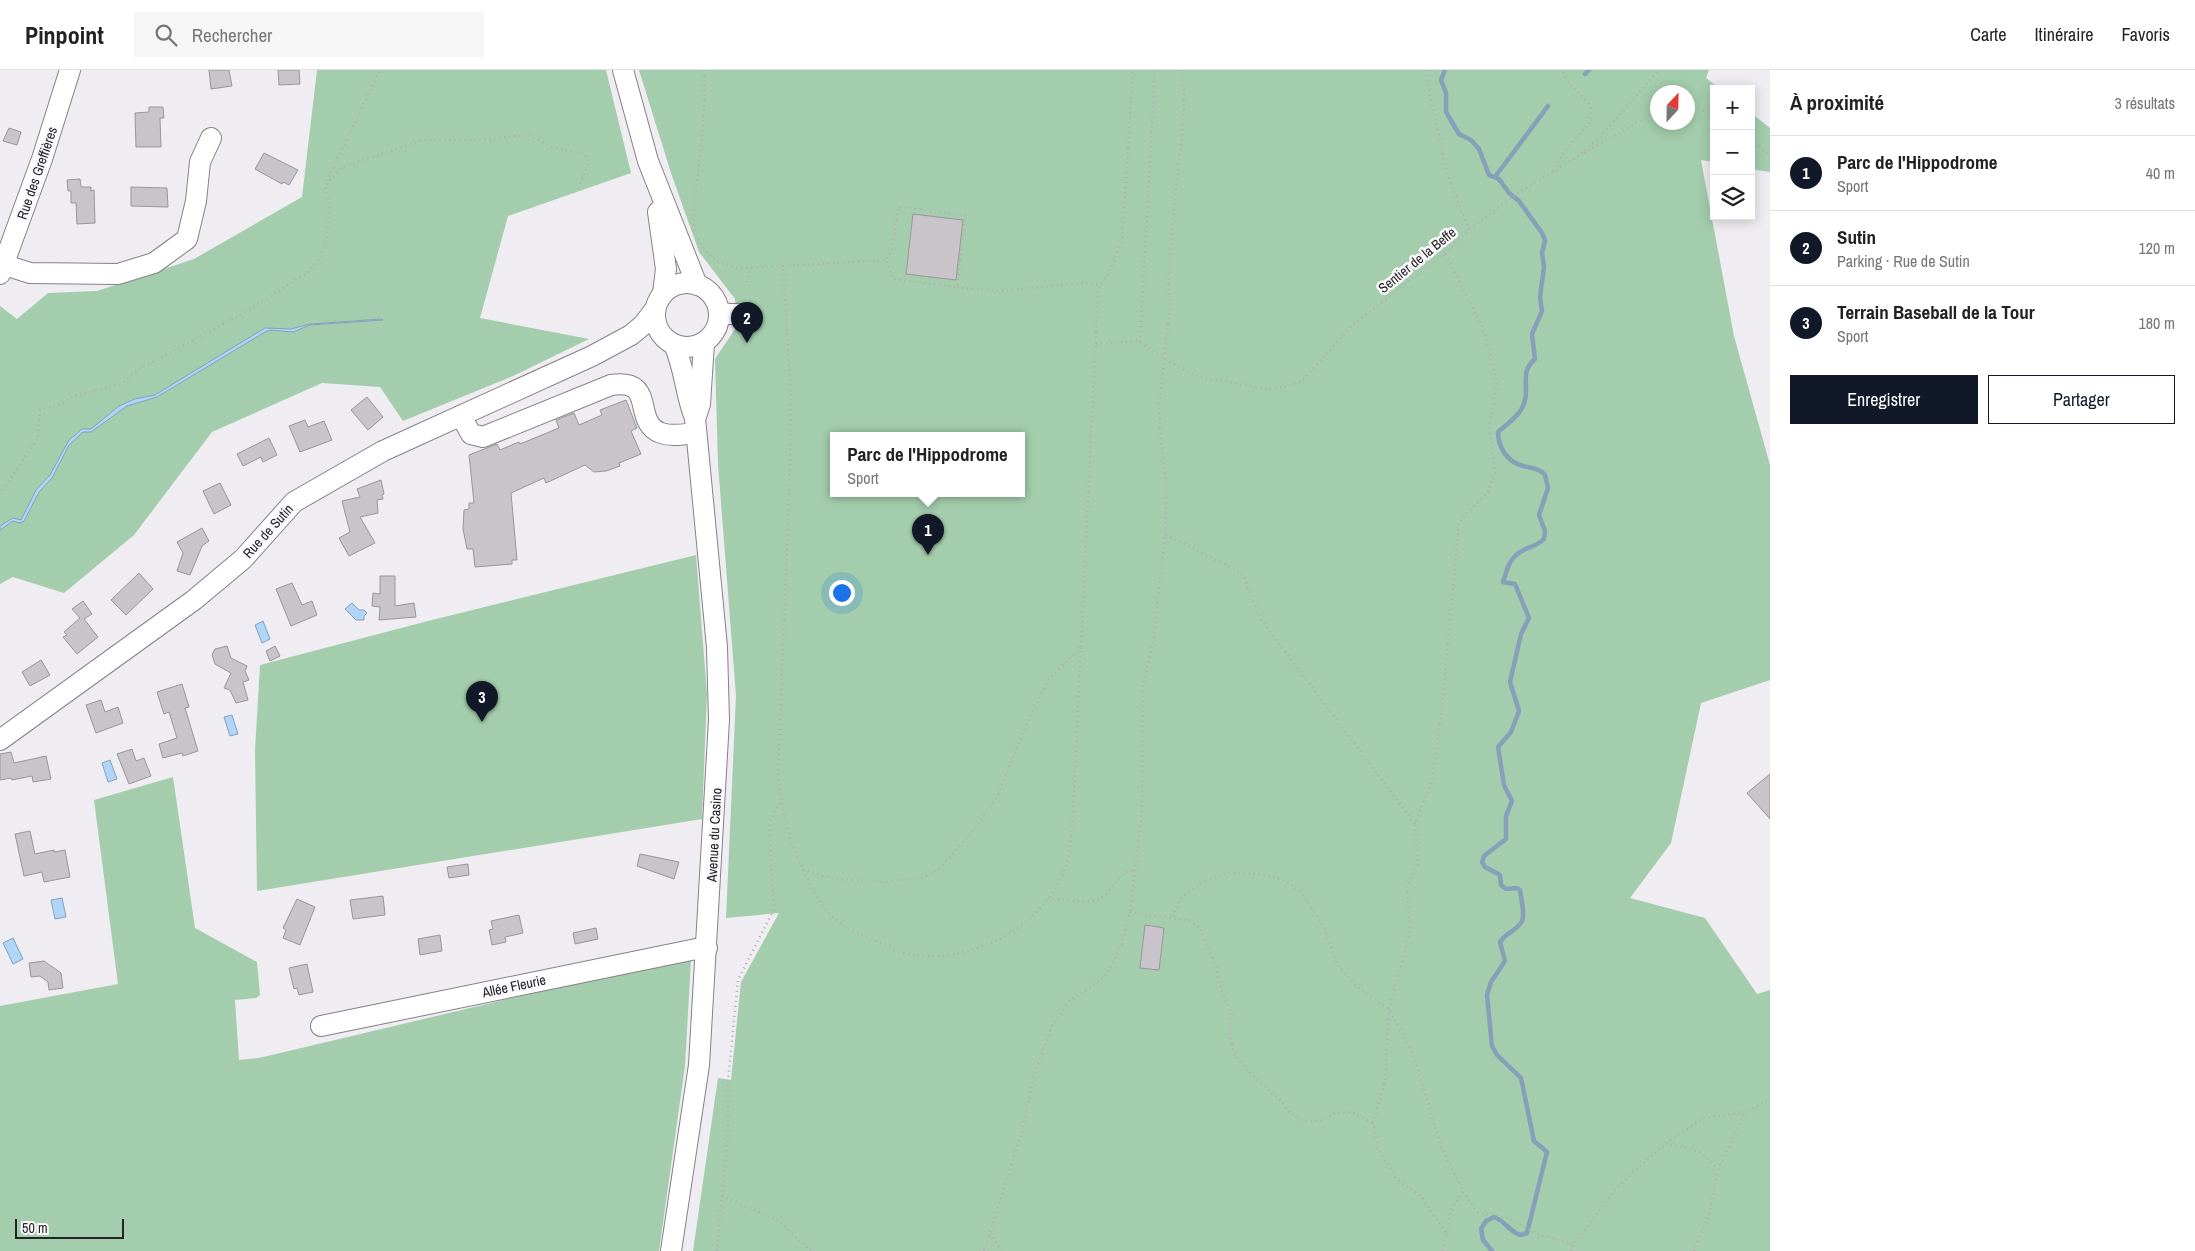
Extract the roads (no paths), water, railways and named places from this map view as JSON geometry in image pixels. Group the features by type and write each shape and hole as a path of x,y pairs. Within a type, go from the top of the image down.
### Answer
{"street":[{"name":"Rue des Greffières","path":"3,270 70,70"},
{"path":"622,70 648,160 697,285"},
{"path":"3,270 30,273 118,274 154,263 187,239 196,201 200,162 211,138"},
{"path":"648,160 664,247 666,270 654,320 658,330 669,342 683,370 689,404 696,426"},
{"path":"659,301 679,284 697,285 712,295 719,312 716,329 704,343 689,348 669,342"},
{"name":"Rue de Sutin","path":"0,740 194,600 243,559 294,502 383,451 592,356 631,335 643,325 659,301"},
{"path":"719,312 747,314"},
{"name":"Rue de Sutin","path":"592,356 648,338 669,342"},
{"path":"696,426 700,404 704,343"},
{"path":"461,416 471,434 484,437 611,385 624,383 633,386 639,391 650,424 660,433 672,435 696,426"},
{"name":"Avenue du Casino","path":"671,1251 700,1065 720,720 717,648 696,426"},
{"name":"Allée Fleurie","path":"321,1026 707,948"}],"water":[{"path":"382,319 310,325 293,332 270,330 157,397 127,406 91,432 83,432 69,445 52,478 39,492 24,521 20,523 13,521 0,530 0,526 13,518 21,520 36,490 50,475 69,440 82,429 91,429 119,406 135,399 155,395 265,328 291,329 310,324"},
{"path":"352,603 359,610 364,610 367,613 364,616 364,620 356,620 345,609"},
{"path":"263,621 270,639 262,643 255,625"},
{"path":"232,715 238,734 230,736 224,717"},
{"path":"110,760 117,779 108,782 102,763"},
{"path":"62,898 66,917 55,919 51,900"},
{"path":"13,938 23,959 13,964 3,943"}],"waterway":[{"path":"1445,70 1441,80 1446,93 1446,112 1459,134 1471,140 1479,149 1489,175 1499,179 1509,193 1519,201 1545,240 1542,253 1544,267 1540,297 1542,311 1532,334 1535,359 1527,370 1526,396 1521,410 1498,432 1498,438 1504,453 1512,461 1538,470 1545,475 1548,488 1539,515 1545,531 1544,539 1515,557 1503,582 1515,584 1529,618 1521,634 1510,682 1519,711 1511,732 1498,747 1504,785 1512,801 1506,816 1506,839 1484,856 1482,862 1485,867 1500,875 1501,885 1506,889 1517,888 1520,890 1523,912 1522,920 1519,926 1500,942 1505,961 1491,982 1487,995 1492,1046 1497,1055 1521,1078 1534,1141 1547,1152 1527,1233 1520,1235 1494,1217 1486,1221 1481,1229 1483,1240 1492,1251"},
{"path":"1585,74 1589,70"},
{"path":"1495,177 1548,106"}],"place":[{"name":"Sutin","path":"747,343"},
{"name":"Parc de l'Hippodrome","path":"928,555"},
{"name":"Terrain Baseball de la Tour","path":"482,722"}]}
